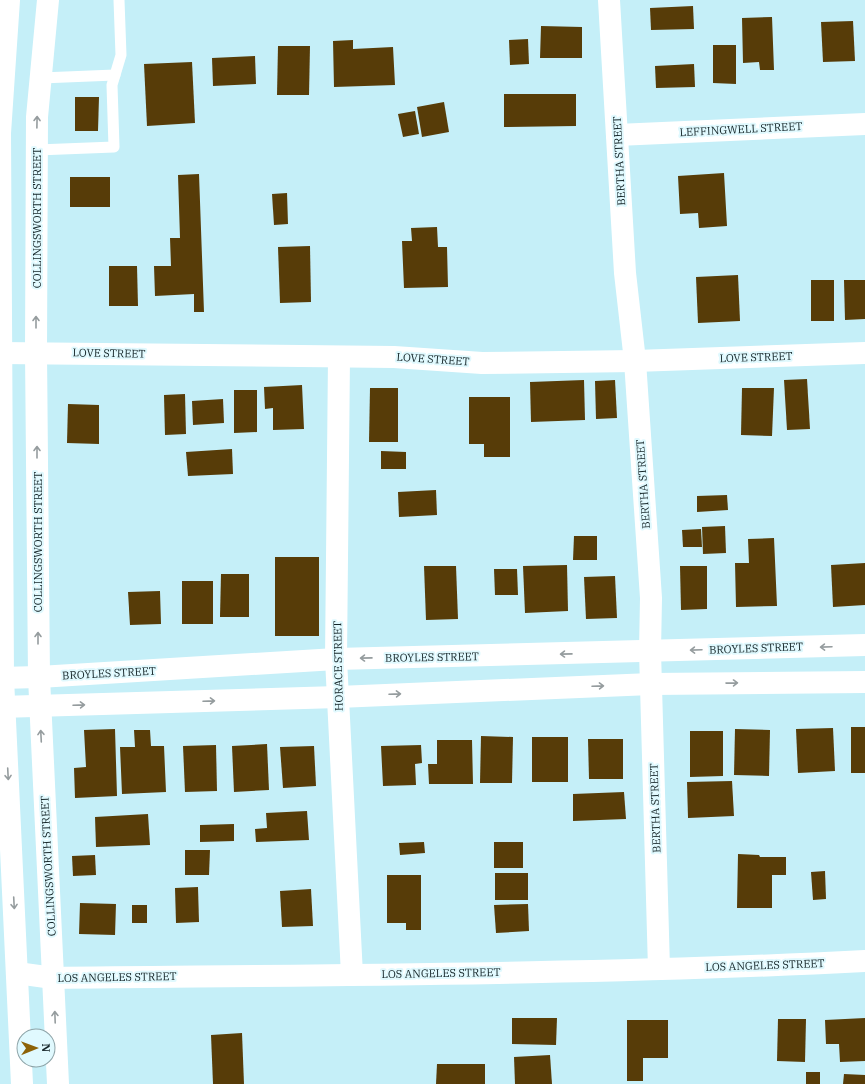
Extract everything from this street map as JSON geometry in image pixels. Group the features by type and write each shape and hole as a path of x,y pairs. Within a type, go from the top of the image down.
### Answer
{"main road":[{"path":"9,0 0,133 1,678 22,1084"},
{"name":"COLLINGSWORTH STREET","path":"48,0 37,117 36,352 38,677 58,1084"},
{"name":"BERTHA STREET","path":"609,0 626,273 635,361 650,598 650,652 659,969"},
{"name":"LEFFINGWELL STREET","path":"617,135 865,124"},
{"name":"LOVE STREET","path":"0,353 36,352 339,357 394,356 482,363 635,361 865,354"},
{"name":"HORACE STREET","path":"339,357 336,659 352,975"},
{"name":"BROYLES STREET","path":"1,678 336,659 650,652 865,645"},
{"path":"2,707 338,697 651,684 865,682"},
{"name":"LOS ANGELES STREET","path":"17,973 53,978 352,975 659,969 865,961"}],"lane":[{"path":"37,150 114,147 112,85 121,55 119,0"},
{"path":"41,78 115,75"}],"building":[{"path":"693,6 694,29 651,30 650,8"},
{"path":"772,17 774,70 760,70 759,62 743,63 742,18"},
{"path":"853,21 855,61 823,62 821,22"},
{"path":"541,26 582,27 582,58 540,58"},
{"path":"528,39 529,64 510,65 509,40"},
{"path":"353,40 353,49 393,47 395,85 334,87 333,41"},
{"path":"713,45 736,45 736,84 713,83"},
{"path":"278,46 310,46 309,95 277,95"},
{"path":"255,56 256,84 213,86 212,58"},
{"path":"192,62 195,123 147,126 144,64"},
{"path":"694,64 695,87 656,88 655,66"},
{"path":"504,94 576,94 576,126 504,127"},
{"path":"75,97 99,97 98,131 75,131"},
{"path":"444,102 449,132 422,137 417,107"},
{"path":"415,111 419,134 403,137 398,114"},
{"path":"724,173 727,226 699,228 698,213 680,214 678,176"},
{"path":"199,174 204,312 194,312 194,294 155,296 154,266 171,266 170,238 180,238 178,175"},
{"path":"70,177 110,177 110,207 70,207"},
{"path":"287,193 288,224 274,225 272,194"},
{"path":"437,227 438,247 447,247 448,287 404,288 402,241 412,241 411,228"},
{"path":"310,246 311,302 280,303 278,247"},
{"path":"109,266 137,266 138,306 109,306"},
{"path":"738,275 740,321 698,323 696,277"},
{"path":"811,280 834,280 834,321 811,321"},
{"path":"844,280 865,280 865,319 845,320"},
{"path":"807,379 810,429 787,430 784,380"},
{"path":"584,380 585,420 531,422 530,382"},
{"path":"615,380 617,418 596,419 595,381"},
{"path":"302,385 304,429 273,430 273,408 265,409 264,387"},
{"path":"370,388 398,388 398,442 369,442"},
{"path":"742,388 774,388 772,436 741,435"},
{"path":"234,390 257,390 257,432 234,433"},
{"path":"185,394 186,434 165,435 164,395"},
{"path":"469,397 510,397 510,457 484,457 484,444 469,444"},
{"path":"223,399 224,423 193,425 192,401"},
{"path":"68,404 99,405 99,444 67,443"},
{"path":"232,449 233,474 188,476 186,452"},
{"path":"381,451 406,452 406,469 381,469"},
{"path":"436,490 437,515 399,517 398,492"},
{"path":"727,495 728,510 697,512 697,496"},
{"path":"725,526 726,553 703,554 702,527"},
{"path":"701,529 702,547 683,547 682,530"},
{"path":"574,536 597,536 597,560 573,560"},
{"path":"774,538 777,606 736,607 735,563 749,563 748,539"},
{"path":"275,557 319,557 319,636 275,636"},
{"path":"865,563 865,605 833,607 831,565"},
{"path":"567,565 568,611 525,613 523,566"},
{"path":"424,566 456,566 458,619 426,620"},
{"path":"680,566 707,566 707,609 681,610"},
{"path":"494,569 517,569 518,595 495,595"},
{"path":"221,574 249,574 249,617 220,617"},
{"path":"615,576 617,618 586,619 584,577"},
{"path":"182,581 213,581 213,624 182,624"},
{"path":"160,591 161,624 130,625 128,592"},
{"path":"851,727 865,727 865,773 851,773"},
{"path":"833,728 835,771 798,773 796,729"},
{"path":"115,729 117,796 75,798 74,768 86,767 84,730"},
{"path":"735,729 770,730 769,776 734,775"},
{"path":"134,730 150,730 151,746 164,746 166,792 122,794 120,747 135,747"},
{"path":"690,731 723,731 723,776 690,777"},
{"path":"481,736 513,737 512,783 480,783"},
{"path":"532,737 568,737 568,782 532,782"},
{"path":"588,739 623,739 623,779 589,779"},
{"path":"437,740 472,740 473,784 429,784 428,764 437,764"},
{"path":"267,744 269,790 234,792 232,746"},
{"path":"216,745 217,791 185,792 183,746"},
{"path":"421,745 422,763 415,764 416,785 383,786 381,746"},
{"path":"314,746 316,786 283,788 280,747"},
{"path":"732,781 734,816 688,818 687,782"},
{"path":"624,792 626,819 573,821 573,794"},
{"path":"307,811 309,840 256,842 255,829 267,828 266,813"},
{"path":"148,814 150,845 96,847 95,817"},
{"path":"234,824 234,841 200,842 200,825"},
{"path":"424,842 425,853 400,855 399,843"},
{"path":"494,842 523,842 523,868 494,868"},
{"path":"185,850 210,850 209,875 185,875"},
{"path":"738,854 759,855 760,857 786,857 786,875 772,875 772,908 737,908"},
{"path":"95,855 96,875 73,876 72,856"},
{"path":"825,871 826,899 813,900 811,872"},
{"path":"495,873 528,873 528,900 495,900"},
{"path":"387,875 421,875 421,930 406,930 406,923 387,923"},
{"path":"198,887 199,922 176,923 175,888"},
{"path":"311,889 313,926 282,927 280,891"},
{"path":"80,903 116,904 115,935 79,934"},
{"path":"528,904 529,931 496,933 494,905"},
{"path":"132,905 147,905 147,923 132,923"},
{"path":"512,1018 557,1018 556,1045 512,1044"},
{"path":"865,1018 865,1061 840,1062 839,1044 826,1044 825,1020"},
{"path":"778,1019 806,1019 805,1062 777,1061"},
{"path":"627,1020 668,1020 668,1058 643,1058 643,1081 627,1081"},
{"path":"242,1033 244,1084 213,1084 211,1035"},
{"path":"550,1055 552,1084 515,1084 514,1057"},
{"path":"437,1064 485,1064 485,1084 436,1084"},
{"path":"806,1072 820,1072 820,1084 806,1084"},
{"path":"844,1074 865,1075 865,1084 843,1084"}]}
